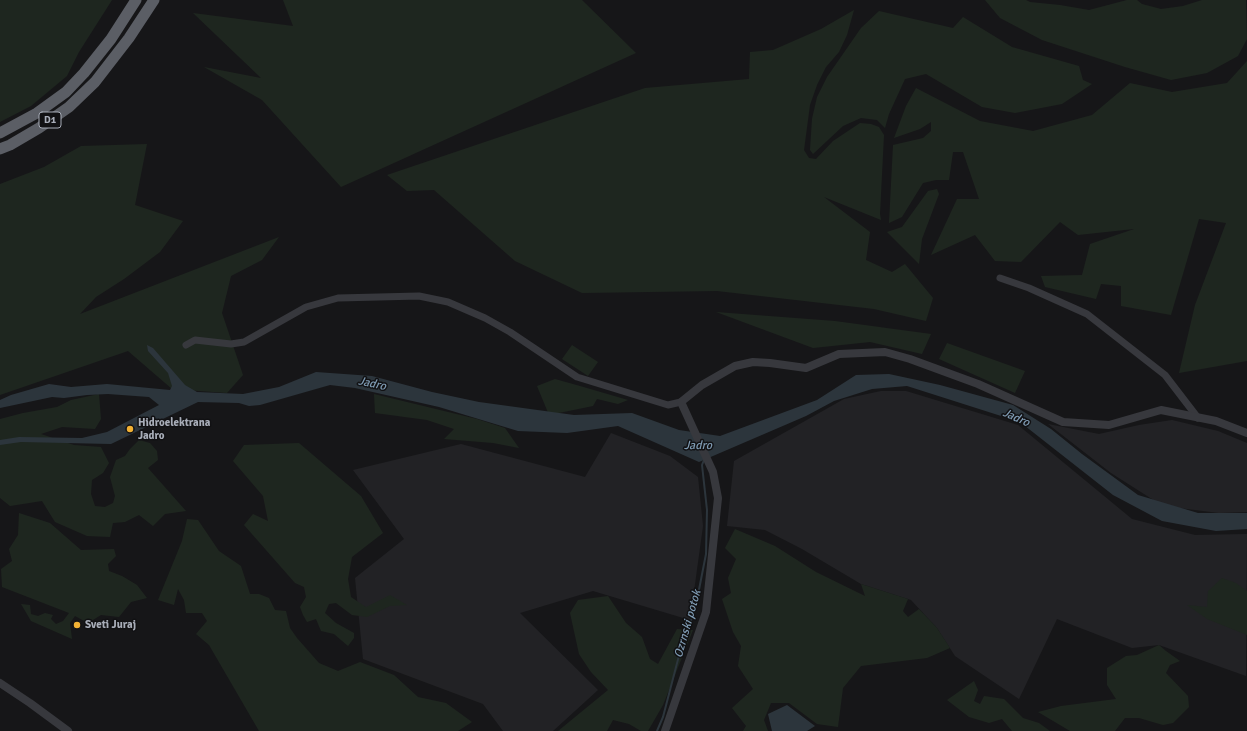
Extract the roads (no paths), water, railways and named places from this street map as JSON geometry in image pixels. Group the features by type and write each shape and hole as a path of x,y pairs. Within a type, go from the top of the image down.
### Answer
{"highway":[{"name":"D1","path":"0,133 37,113 66,92 84,73 111,39 136,0"},
{"name":"D1","path":"0,149 10,145 39,128 69,106 95,82 129,38 154,0"}],"street":[{"path":"1000,278 1029,288 1087,314 1165,375 1198,418"},
{"path":"186,345 195,340 231,344 244,342 306,307 338,298 419,296 448,302 485,318 510,332 577,377 668,405 681,402 702,385 735,366 753,362 806,368 840,354 885,352 910,359 978,384 1064,422 1109,425 1161,410 1216,421 1247,434"},
{"path":"665,731 706,612 718,498 713,472 681,402"},
{"path":"0,683 68,731"}],"water":[{"name":"Jadro","path":"147,345 153,348 185,385 197,392 243,394 279,387 316,372 372,376 432,392 479,402 574,415 632,413 679,430 720,436 817,400 856,375 889,374 940,385 1013,405 1051,429 1138,495 1198,513 1247,513 1247,529 1216,531 1162,521 1113,495 1020,422 907,386 872,389 834,401 806,416 699,462 618,426 567,433 518,431 439,407 355,388 330,385 260,405 249,406 239,403 198,402 111,444 21,442 0,445 0,440 19,437 82,438 107,432 159,405 149,397 108,394 64,398 52,397 0,408 0,400 11,395 49,384 71,387 107,384 170,390 172,386 168,373 148,351"},
{"path":"787,705 815,726 807,731 772,731 768,714"}],"waterway":[{"name":"Ozrnski potok","path":"657,731 663,717 682,644 695,610 706,554 707,510 702,465 704,460"}],"place":[{"name":"Hidroelektrana Jadro","path":"130,429"},
{"name":"Sveti Juraj","path":"77,625"}]}
